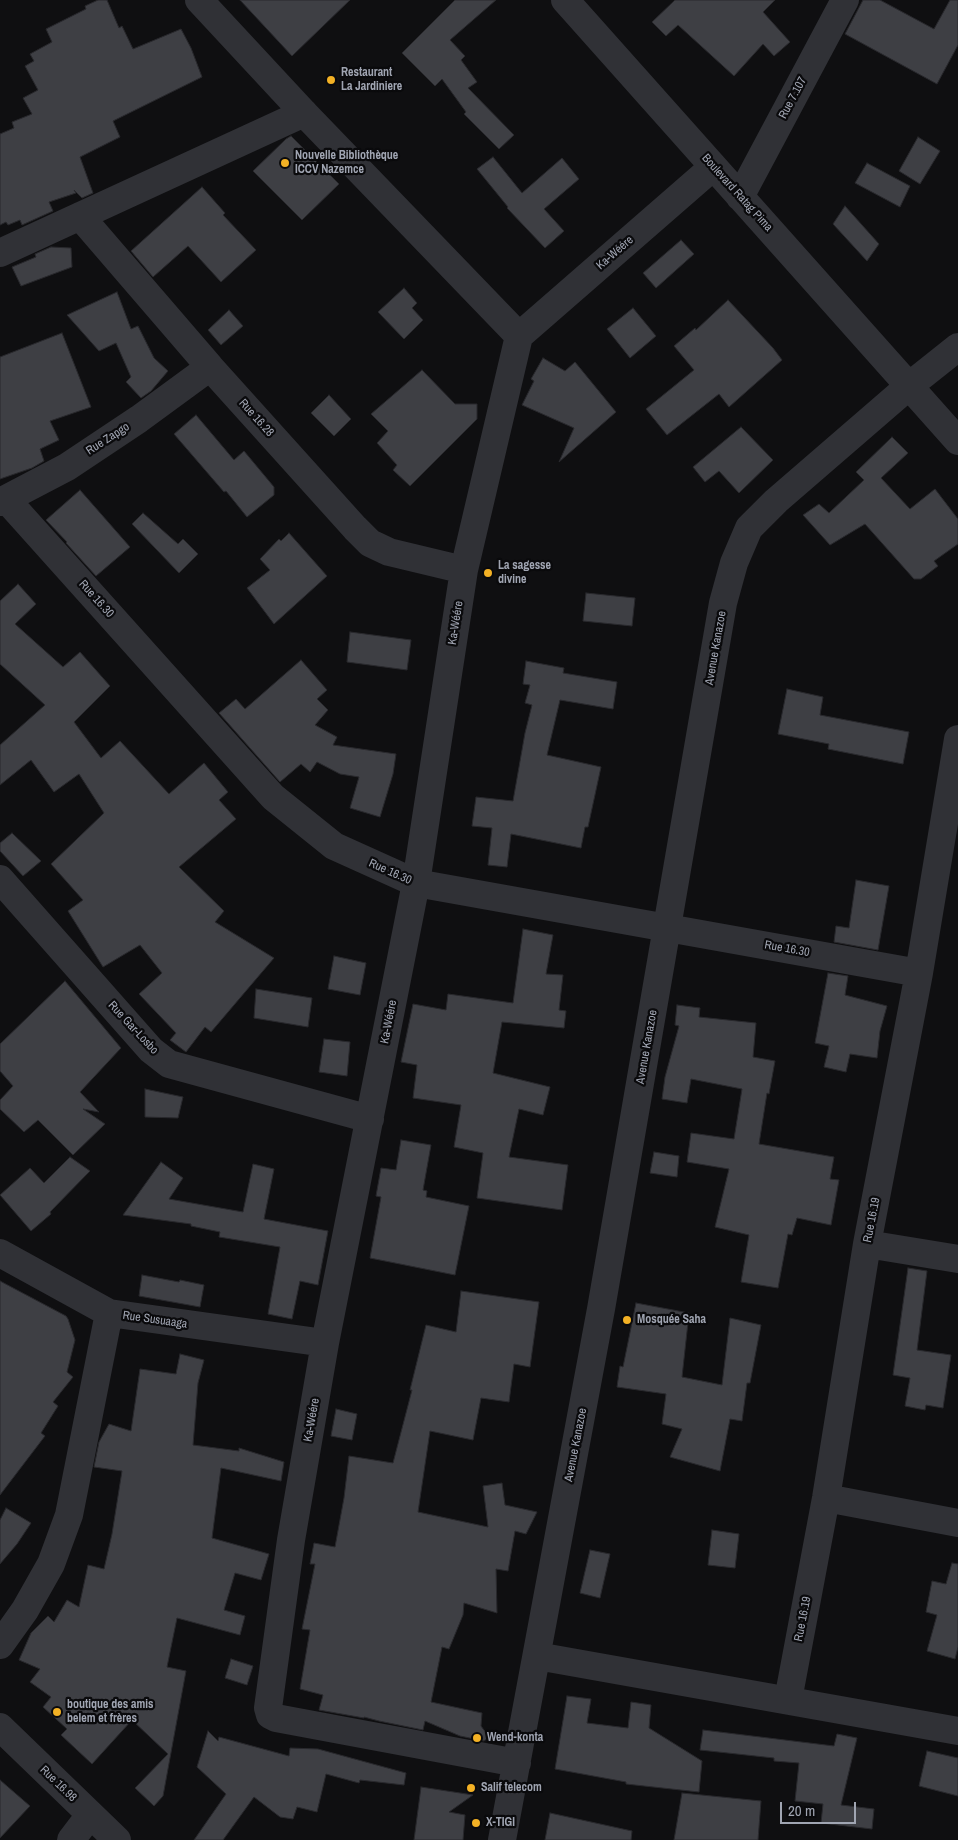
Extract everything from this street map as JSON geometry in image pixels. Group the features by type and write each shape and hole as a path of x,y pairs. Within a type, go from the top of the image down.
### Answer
{"street":[{"path":"200,0 304,114 519,336"},
{"name":"Boulevard Ratag Pima","path":"565,0 958,441"},
{"name":"Rue 7.107","path":"740,196 845,0"},
{"path":"0,253 304,114"},
{"name":"Ka-Wéére","path":"517,1763 286,1720 270,1715 268,1708 292,1540 325,1343 416,883 464,570 519,336 713,167"},
{"name":"Rue 16.28","path":"80,216 210,367 354,528 370,543 389,552 464,570"},
{"name":"Avenue Kanazoe","path":"502,1840 601,1309 723,603 734,563 749,528 776,501 908,386 955,355"},
{"name":"Rue Zapgo","path":"3,500 83,456 139,419 210,367"},
{"name":"Rue 16.30","path":"3,500 273,797 334,846 416,883 920,973"},
{"name":"Rue 16.19","path":"788,1700 826,1498 867,1244 920,973 958,739"},
{"name":"Rue Gar-Losbo","path":"0,878 151,1050 170,1064 370,1119"},
{"path":"867,1244 958,1260"},
{"name":"Rue Susuaaga","path":"0,1253 109,1313 325,1343"},
{"path":"0,1646 25,1610 51,1564 69,1514 109,1313"},
{"path":"826,1498 958,1523"},
{"path":"537,1656 958,1731"},
{"name":"Rue 16.98","path":"0,1728 117,1840"},
{"path":"71,1840 90,1815"}],"building":[{"path":"98,0 107,0 119,28 122,26 133,49 181,29 191,48 202,77 113,121 120,137 80,157 93,193 82,198 74,190 76,193 49,202 53,211 22,225 20,220 8,225 6,222 0,225 0,134 14,128 12,122 32,114 23,98 38,90 25,66 34,61 30,54 52,42 46,29 86,9 85,6"},
{"path":"240,0 350,0 292,56"},
{"path":"455,0 496,0 450,40 465,56 461,60 477,82 468,88 514,135 499,149 464,114 466,112 442,79 435,86 402,53"},
{"path":"675,0 775,0 763,12 790,42 774,56 763,44 734,76 678,25 666,36 652,22"},
{"path":"863,0 880,0 934,29 950,0 958,0 958,45 937,84 845,34"},
{"path":"291,136 339,184 302,220 253,171"},
{"path":"918,137 940,151 920,184 899,171"},
{"path":"493,157 522,193 562,158 579,179 544,209 564,231 545,248 507,208 477,169"},
{"path":"867,163 910,186 900,207 855,183"},
{"path":"202,187 225,213 223,215 256,250 221,282 188,246 153,277 131,251"},
{"path":"845,206 879,244 867,261 833,224"},
{"path":"681,240 694,254 656,288 643,273"},
{"path":"51,247 71,248 72,267 21,286 12,267 36,257 35,254"},
{"path":"404,288 417,303 412,308 423,320 404,339 378,312"},
{"path":"117,292 131,329 138,326 154,358 168,371 151,391 141,398 126,382 131,377 116,343 99,351 67,315"},
{"path":"728,300 782,360 729,407 719,394 667,435 646,409 694,370 674,346 695,328 696,330"},
{"path":"633,308 656,336 630,358 607,329"},
{"path":"229,310 243,326 221,345 208,330"},
{"path":"62,333 91,407 50,421 59,440 40,449 44,461 32,468 0,479 0,357"},
{"path":"543,358 565,371 575,362 616,412 559,462 574,428 522,405 534,381 531,379"},
{"path":"422,370 455,404 477,404 477,419 410,486 393,470 397,465 377,443 388,431 371,414"},
{"path":"329,395 351,419 334,436 311,413"},
{"path":"196,415 234,460 244,451 274,487 274,495 247,517 174,434"},
{"path":"741,427 773,460 739,493 719,471 705,482 693,467"},
{"path":"892,437 908,453 881,478 910,509 935,489 958,519 958,544 934,561 938,566 921,579 914,579 865,524 830,545 803,515 819,504 829,513 864,480 856,472"},
{"path":"80,490 130,547 96,576 46,520"},
{"path":"143,513 178,544 183,539 198,554 179,573 132,524"},
{"path":"289,533 327,576 274,624 247,588 270,570 260,559 279,539 281,541"},
{"path":"18,584 36,604 15,624 63,667 80,652 110,686 74,722 101,758 120,741 169,794 204,763 228,792 219,800 236,819 179,867 224,911 215,922 274,958 211,1032 205,1027 186,1052 170,1040 176,1033 139,994 162,973 140,945 103,967 68,911 83,900 51,864 104,813 79,774 54,792 31,760 0,785 0,745 45,705 0,664 0,601"},
{"path":"586,593 635,598 632,626 583,621"},
{"path":"350,632 411,640 407,670 347,662"},
{"path":"301,660 327,690 317,699 328,710 315,725 337,737 333,745 396,754 393,774 380,817 350,808 359,777 340,774 317,762 310,772 301,764 280,782 219,713 236,699 245,709"},
{"path":"526,661 564,668 563,673 617,682 613,709 560,700 547,755 601,767 588,827 585,827 581,848 511,834 507,867 488,865 492,828 472,826 476,797 513,801 532,705 525,703 530,685 523,684"},
{"path":"787,689 823,697 820,715 909,732 903,764 828,749 829,744 778,734"},
{"path":"12,833 41,861 23,876 0,851 0,843"},
{"path":"856,880 889,886 878,950 834,942 836,926 849,928"},
{"path":"523,929 553,935 546,974 563,975 559,1010 566,1011 564,1028 502,1022 493,1073 550,1087 543,1115 519,1109 509,1157 568,1165 562,1210 477,1198 483,1153 454,1147 461,1105 413,1098 417,1065 401,1062 413,1004 446,1010 448,994 513,1003"},
{"path":"334,956 366,963 360,995 328,989"},
{"path":"828,973 848,976 845,995 887,1006 880,1031 877,1058 850,1054 846,1072 824,1067 829,1046 815,1043"},
{"path":"65,981 121,1048 80,1092 99,1112 83,1109 105,1124 73,1155 38,1120 24,1132 0,1109 0,1100 13,1086 0,1071 0,1044"},
{"path":"256,989 312,998 308,1027 254,1018"},
{"path":"677,1005 700,1008 699,1017 756,1023 753,1057 775,1061 769,1094 767,1093 759,1144 834,1157 830,1179 839,1180 831,1225 797,1218 792,1235 788,1234 778,1288 741,1282 749,1235 715,1227 729,1169 687,1162 691,1133 734,1139 742,1089 691,1079 687,1103 662,1099 665,1077 679,1026 675,1025"},
{"path":"324,1039 350,1042 347,1076 319,1072"},
{"path":"145,1089 183,1097 178,1118 145,1117"},
{"path":"401,1140 431,1145 423,1190 427,1191 426,1197 469,1206 455,1275 370,1258 381,1197 376,1196 381,1168 396,1170"},
{"path":"654,1152 679,1156 677,1177 650,1173"},
{"path":"70,1157 90,1171 50,1212 51,1214 31,1231 0,1195 30,1168 44,1183"},
{"path":"161,1162 183,1178 169,1199 243,1212 253,1164 274,1169 264,1219 328,1231 318,1285 300,1281 292,1319 268,1314 280,1247 219,1237 220,1232 191,1226 191,1224 123,1215"},
{"path":"908,1268 927,1271 917,1350 951,1355 943,1408 926,1405 925,1410 905,1406 910,1378 893,1375"},
{"path":"142,1275 204,1285 200,1307 139,1296"},
{"path":"0,1281 66,1316 75,1340 67,1372 73,1377 53,1402 58,1406 41,1433 45,1436 0,1495"},
{"path":"461,1291 539,1302 530,1367 514,1364 509,1402 481,1398 473,1440 430,1431 418,1512 488,1527 483,1486 502,1483 505,1505 537,1512 526,1534 515,1531 508,1571 496,1569 497,1613 464,1603 463,1615 449,1649 442,1647 431,1702 482,1713 481,1726 489,1737 484,1741 460,1736 425,1721 423,1730 364,1717 319,1710 323,1695 300,1689 310,1630 302,1629 315,1564 310,1564 314,1543 335,1547 349,1456 393,1463 412,1390 410,1390 426,1325 456,1332"},
{"path":"636,1303 689,1313 682,1377 722,1385 730,1318 761,1325 750,1383 747,1383 742,1421 730,1419 720,1471 670,1457 682,1429 662,1424 666,1394 617,1387 620,1366 623,1367"},
{"path":"180,1354 204,1360 198,1383 193,1445 239,1451 239,1448 284,1462 281,1481 221,1468 212,1538 269,1554 261,1580 235,1573 224,1610 245,1616 240,1635 177,1618 167,1667 186,1671 163,1796 154,1806 135,1788 168,1754 132,1720 92,1764 61,1735 67,1729 43,1707 51,1697 30,1682 40,1669 19,1660 31,1633 48,1616 54,1622 67,1600 79,1607 88,1565 104,1569 112,1534 122,1471 94,1467 99,1442 109,1424 131,1431 140,1369 176,1374"},
{"path":"336,1409 357,1414 352,1440 331,1436"},
{"path":"6,1508 31,1523 0,1564 0,1520"},
{"path":"712,1530 739,1534 735,1568 708,1565"},
{"path":"590,1550 610,1554 600,1598 580,1593"},
{"path":"952,1563 958,1564 958,1647 955,1659 927,1651 937,1615 926,1612 932,1581 946,1584"},
{"path":"231,1659 253,1666 247,1685 225,1678"},
{"path":"567,1696 591,1699 587,1723 628,1728 631,1702 651,1705 649,1728 702,1761 699,1792 626,1784 626,1782 555,1769"},
{"path":"703,1730 834,1746 837,1734 857,1738 841,1805 874,1809 872,1829 821,1823 823,1804 795,1801 799,1763 774,1761 774,1758 700,1750"},
{"path":"208,1731 218,1741 219,1737 289,1756 290,1748 318,1749 406,1773 404,1785 360,1780 359,1783 326,1774 317,1812 297,1807 293,1819 280,1817 254,1797 223,1840 194,1840 226,1794 197,1767"},
{"path":"927,1751 958,1758 958,1796 919,1786"},
{"path":"0,1780 30,1806 0,1838"},
{"path":"421,1787 473,1795 449,1812 465,1815 463,1840 414,1840"},
{"path":"682,1793 761,1801 758,1840 674,1840"},
{"path":"550,1813 632,1831 631,1840 545,1840"}],"place":[{"name":"Restaurant La Jardiniere","path":"331,80"},
{"name":"Nouvelle Bibliothèque ICCV Nazemce","path":"285,163"},
{"name":"La sagesse divine","path":"488,573"},
{"name":"Mosquée Saha","path":"627,1320"},
{"name":"boutique des amis belem et frères","path":"57,1712"},
{"name":"Wend-konta","path":"477,1738"},
{"name":"Salif telecom","path":"471,1788"},
{"name":"X-TIGI","path":"476,1823"}]}
